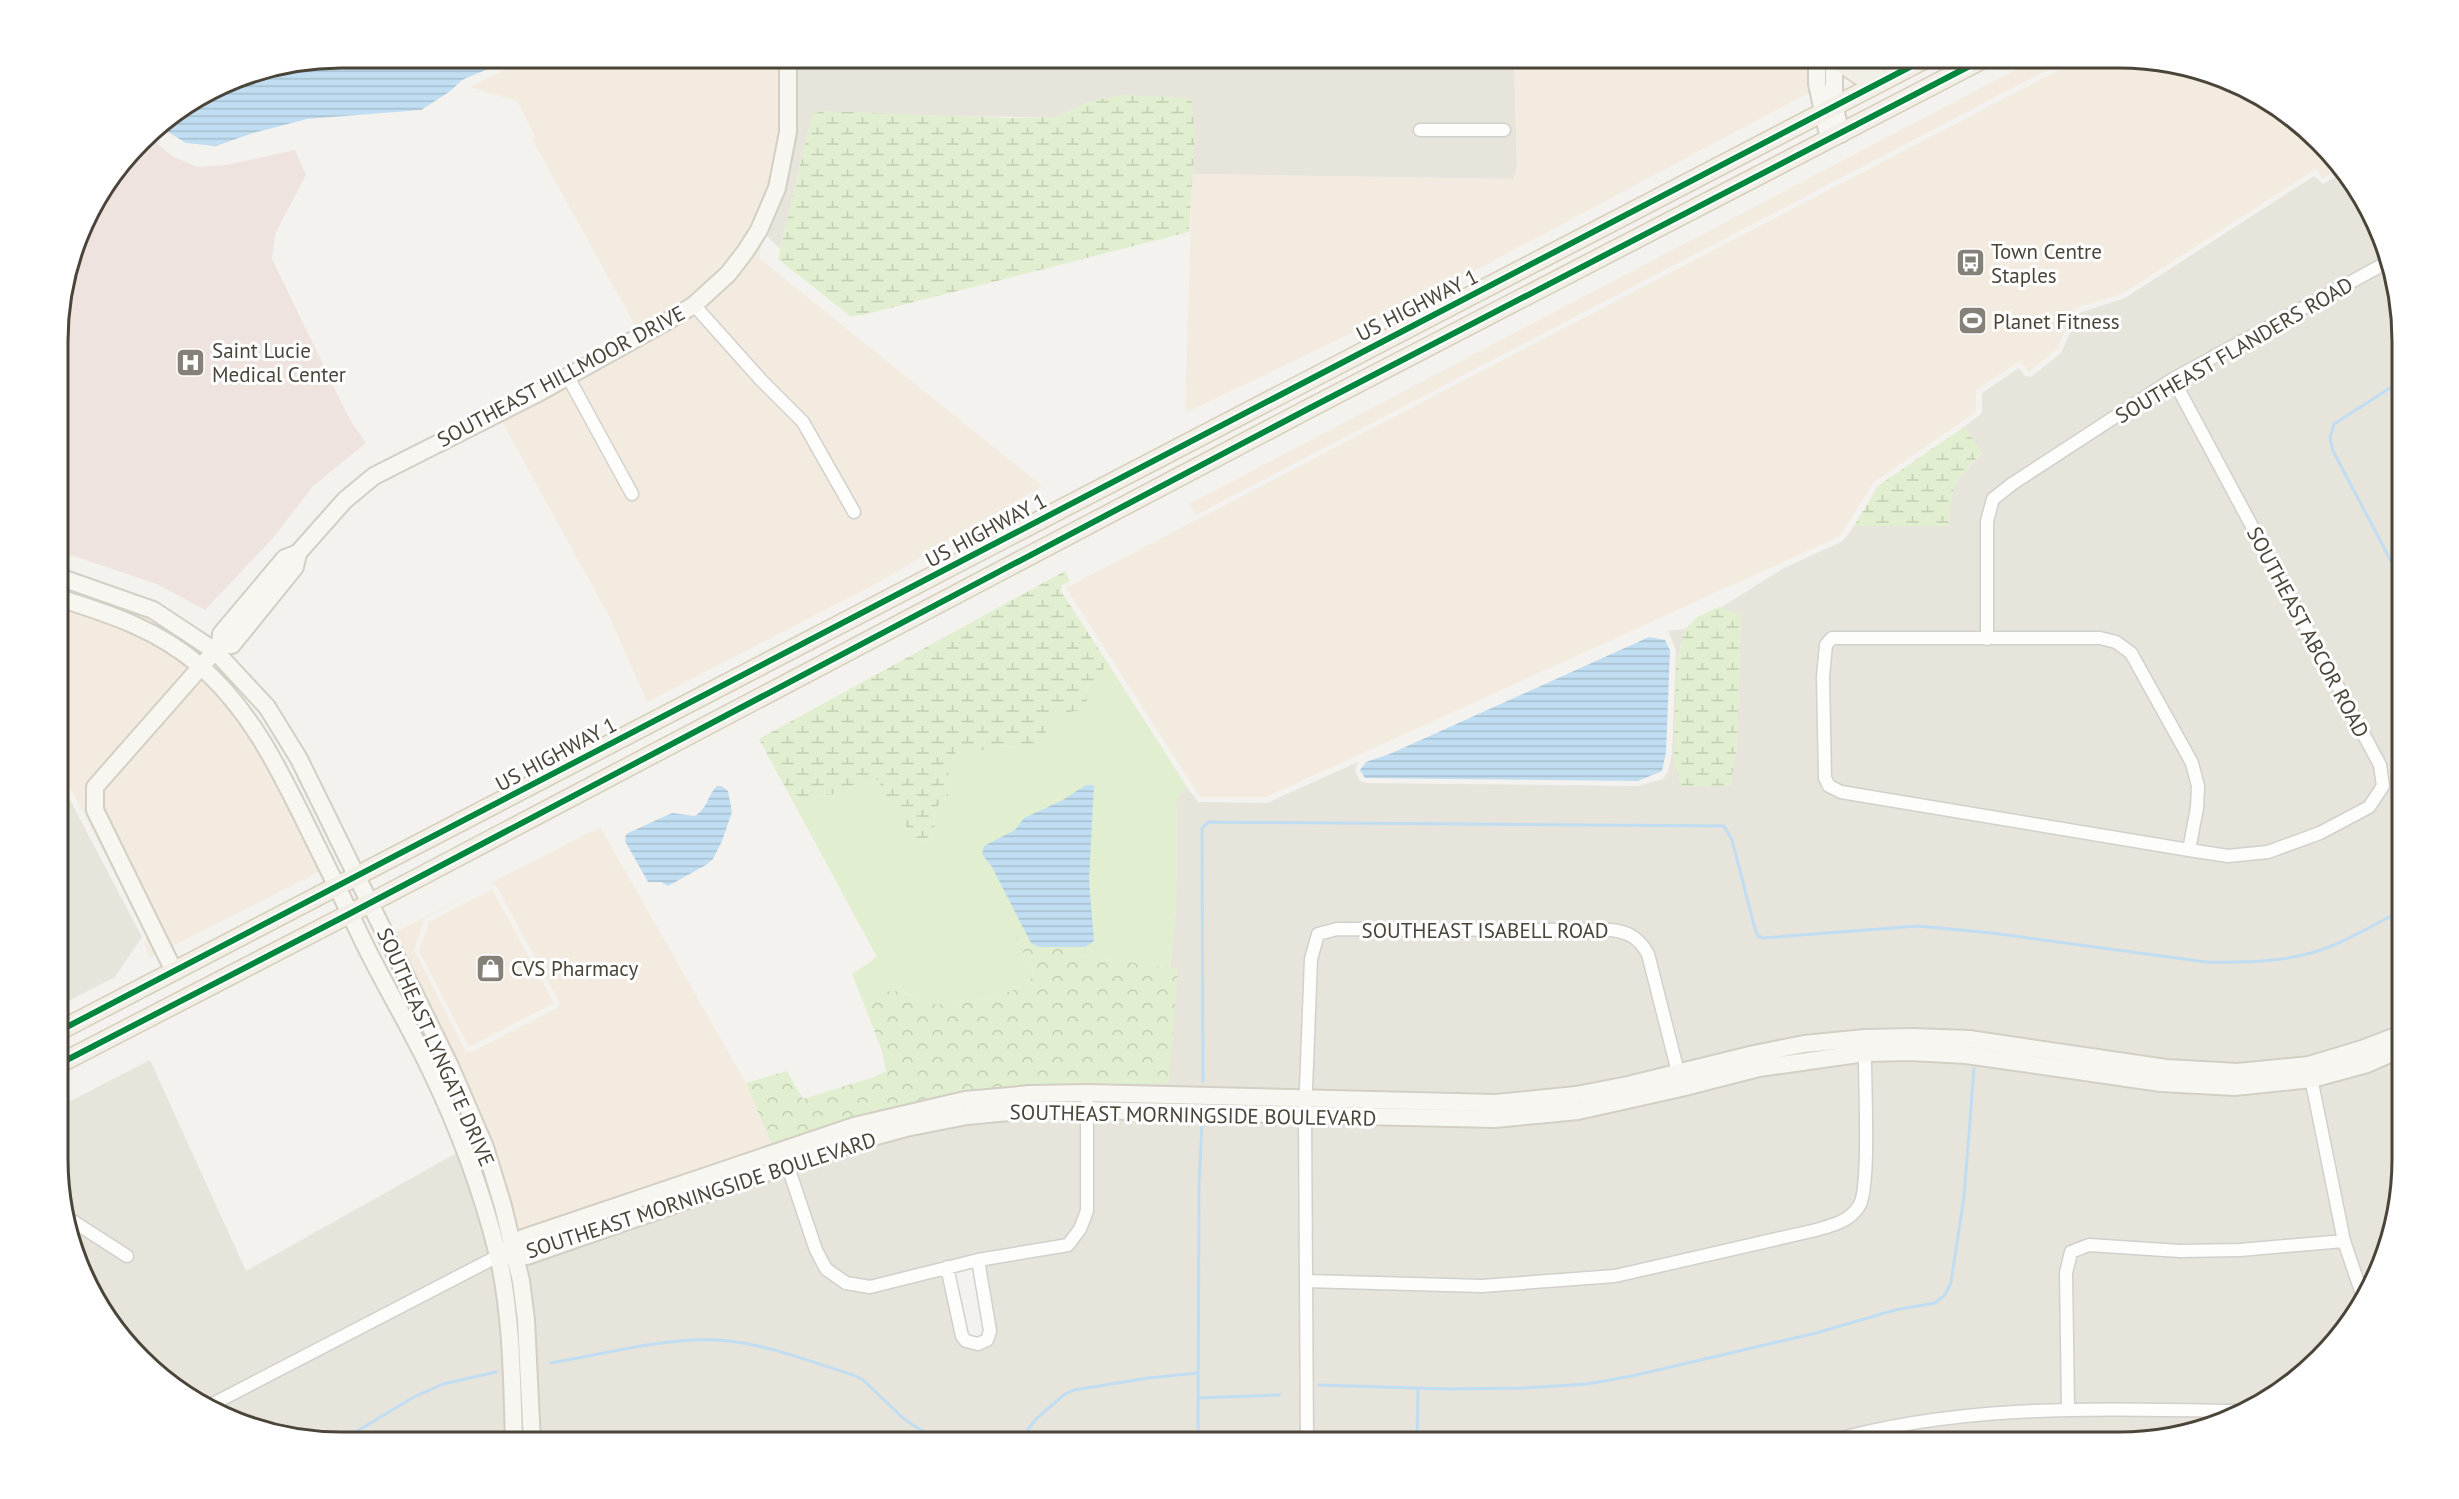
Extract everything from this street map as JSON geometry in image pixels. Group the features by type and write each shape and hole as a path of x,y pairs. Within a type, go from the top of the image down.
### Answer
{"main road":[{"path":"1847,68 1859,75 1886,79"},
{"name":"US HIGHWAY 1","path":"68,1026 1908,68"},
{"name":"US HIGHWAY 1","path":"68,1059 1966,68"},
{"path":"1432,346 1435,329 1448,307"},
{"path":"1389,368 1404,345 1408,328"},
{"path":"890,628 889,614 901,593"},
{"path":"853,648 872,623 874,607"}],"street":[{"name":"SOUTHEAST HILLMOOR DRIVE","path":"174,971 95,810 95,788 217,648 232,645 296,567 298,554 345,500 374,476 568,377 694,305 728,274 745,252 769,209 782,167 788,132 788,68"},
{"path":"1828,68 1828,108 1835,136"},
{"path":"1420,130 1504,130"},
{"name":"SOUTHEAST FLANDERS ROAD","path":"1987,639 1988,521 1993,499 2012,484 2173,379 2381,266"},
{"path":"694,305 802,422 854,512"},
{"path":"568,377 632,494"},
{"name":"SOUTHEAST ABCOR ROAD","path":"1987,639 1832,639 1826,645 1823,676 1826,778 1829,786 1841,792 2228,856 2268,852 2320,833 2369,807 2383,786 2380,765 2173,379"},
{"name":"SOUTHEAST LYNGATE DRIVE","path":"68,580 153,609 217,648 267,707 284,733 371,903 450,1066 485,1147 514,1252 526,1320 532,1432"},
{"name":"SOUTHEAST LYNGATE DRIVE","path":"68,601 142,628 169,642 200,666 235,702 276,762 365,944 430,1069 468,1154 498,1256 509,1324 514,1432"},
{"path":"1987,639 2100,638 2116,642 2131,653 2192,763 2198,786 2197,808 2188,850"},
{"name":"SOUTHEAST ISABELL ROAD","path":"1306,1107 1311,959 1318,934 1337,929 1611,930 1629,933 1637,938 1648,954 1680,1080"},
{"name":"SOUTHEAST MORNINGSIDE BOULEVARD","path":"2310,1072 2392,1037"},
{"path":"1306,1281 1482,1286 1615,1276 1816,1230 1845,1221 1860,1205 1865,1178 1865,1046"},
{"name":"SOUTHEAST MORNINGSIDE BOULEVARD","path":"498,1256 514,1252 527,1256 649,1205 785,1159 858,1141 937,1114 993,1113 1087,1101 1306,1107 1495,1119 1578,1111 1680,1080 1759,1068 1865,1046 1911,1052 1966,1055 2015,1054 2235,1087 2310,1072 2367,1064 2392,1053"},
{"path":"2310,1072 2344,1241 2359,1286"},
{"path":"785,1159 816,1250 826,1269 846,1283 870,1287 978,1260 1068,1245 1080,1229 1087,1211 1087,1101"},
{"path":"1306,1107 1307,1432"},
{"path":"76,1223 127,1256"},
{"path":"2068,1409 2066,1273 2071,1252 2089,1245 2180,1251 2240,1250 2344,1241"},
{"path":"217,1402 498,1256"},
{"path":"947,1267 962,1336 966,1341 978,1344 987,1340 990,1331 978,1260"},
{"path":"1874,1432 1939,1418 2068,1409 2223,1411"}],"shaded area":[{"path":"509,68 782,68 782,131 777,166 754,227 723,271 690,301 637,329 532,139 535,137 517,101 470,87"},
{"path":"792,68 1514,68 1517,167 1514,179 1192,174 1195,134 1091,101 1056,117 812,115 780,249 764,233"},
{"path":"1514,68 1811,68 1812,91 1414,303 1185,413 1192,174 1513,179 1517,167"},
{"path":"2019,68 2051,68 1196,515 1189,504"},
{"path":"2063,68 2154,70 2189,77 2223,88 2255,104 2285,124 2312,147 2334,172 2323,179 2316,169 2122,294 2075,308 2057,349 2029,372 2020,361 1976,390 1976,412 1874,482 1840,536 1266,797 1200,797 1066,588"},
{"name":"Saint Lucie Medical Center","path":"154,141 172,156 197,167 227,165 295,150 306,175 275,234 272,259 350,420 366,443 313,486 273,538 205,610 157,584 68,554 68,322 73,287 82,253 88,236 113,189 135,160"},
{"path":"2314,176 2323,184 2337,176 2355,204 2371,236 2379,260 2165,377 1989,494 1982,520 1981,634 1834,633 1831,631 1826,633 1821,788 1825,792 2227,861 2323,838 2388,789 2180,382 2382,271 2389,305 2392,340 2392,1031 2308,1060 2238,1067 2167,1063 1970,1034 1682,1065 1654,953 1642,935 1631,928 1610,925 1314,928 1311,930 1305,959 1300,1094 991,1091 1013,1086 1178,970 1170,968 1176,908 1177,797 1187,787 1198,802 1267,803 1358,762 1355,771 1360,781 1365,783 1638,786 1663,779 1668,772 1672,753 1676,650 1668,631 1685,629 1676,664 1730,786 1737,747 1741,616 1720,608 1784,568 1843,541 1854,526 1949,526 1950,494 1959,478 1982,453 1964,427 1982,413 1982,393 2019,368 2025,376 2031,377 2061,353 2079,313 2125,298"},
{"path":"764,233 759,258 1042,486 879,582 647,702 610,618 500,418 675,323"},
{"path":"2171,387 2374,766 2377,785 2364,803 2318,829 2267,846 2229,850 2195,845 2204,786 2136,650 2120,638 1993,634 1993,521 1998,501"},
{"path":"68,588 137,609 194,643 204,654 199,659 68,596"},
{"path":"68,606 139,632 192,667 90,784 159,953 150,958 144,944 147,937 68,783"},
{"path":"1835,644 2099,644 2114,646 2126,656 2186,765 2192,787 2191,808 2184,843 1843,787 1834,782 1831,776 1829,676 1832,647"},
{"path":"200,675 230,706 264,753 322,870 169,948 101,809 101,789"},
{"path":"68,796 142,937 115,977 68,1001"},
{"path":"600,827 746,1083 773,1148 517,1236 392,934 485,886 424,919 414,950 466,1052 472,1052 557,1008 560,1004 497,887 489,884"},
{"path":"492,889 554,1003 469,1047 419,951 429,922"},
{"path":"1338,934 1610,935 1627,938 1643,956 1671,1068 1626,1080 1496,1097 1312,1094 1317,960 1323,938"},
{"path":"1911,1057 2307,1085 2337,1236 2240,1245 2068,1247 2060,1273 2062,1404 1939,1413 1845,1432 1313,1432 1312,1287 1615,1282 1847,1226 1866,1206 1871,1179 1871,1058"},
{"path":"1859,1059 1859,1178 1855,1203 1841,1217 1614,1271 1482,1281 1312,1276 1311,1121 1760,1073"},
{"path":"2391,1059 2392,1159 2389,1194 2377,1246 2363,1279 2350,1240 2318,1083"},
{"path":"150,1060 246,1271 460,1151 491,1253 210,1398 189,1386 160,1364 135,1339 113,1310 88,1263 78,1231 128,1263 135,1254 74,1216 68,1177 68,1102"},
{"path":"1081,1115 1081,1210 1075,1227 1064,1241 972,1256 870,1281 848,1278 831,1265 822,1248 794,1169 860,1146 968,1121"},
{"path":"1093,1115 1299,1120 1301,1432 537,1432 523,1261 783,1173 811,1251 842,1287 943,1274 956,1338 963,1346 970,1349 985,1348 992,1342 996,1332 985,1265 1069,1250 1093,1211"},
{"path":"2340,1247 2356,1293 2335,1325 2312,1352 2270,1386 2237,1404 2074,1404 2072,1273 2076,1256 2090,1250"},
{"path":"493,1264 503,1324 508,1432 322,1431 270,1422 223,1405"},
{"path":"2068,1414 2209,1416 2172,1426 2119,1432 1897,1432 1940,1423"}],"green space":[{"path":"1123,95 1191,98 1195,134 1189,232 863,315 850,316 778,259 812,114 824,111 1010,118 1056,117 1091,101"},
{"path":"1964,427 1982,452 1956,485 1951,501 1949,526 1854,526 1878,486"},
{"path":"1065,571 1070,581 1062,585 1061,591 1107,662 1098,679 1087,691 1087,704 1081,710 1050,716 1048,728 1040,743 1023,748 997,746 975,752 956,752 949,767 948,796 935,809 934,833 919,845 910,835 900,812 886,795 878,780 850,786 834,794 818,796 797,809 759,739"},
{"path":"1719,607 1741,615 1737,747 1730,786 1681,787 1674,761 1676,664 1685,629 1697,617"},
{"path":"1107,662 1187,787 1177,797 1176,908 1170,968 1071,954 1040,926 1018,944 1029,959 1033,972 1027,983 1017,989 987,998 941,1004 928,1003 902,992 891,992 866,1009 852,974 877,957 797,809 818,796 834,794 850,786 879,780 898,808 910,834 920,845 934,833 935,808 948,796 949,767 956,752 997,746 1014,748 1048,728 1049,715 1087,704 1087,691 1098,679"},
{"path":"1021,913 1040,926 1071,954 1178,969 1169,1083 1013,1086 773,1148 746,1083 787,1071 803,1099 874,1077 886,1071 882,1051 866,1009 881,995 892,991 902,992 932,1004 941,1004 986,998 1016,989 1026,983 1032,977 1033,968 1017,941"}],"water":[{"path":"322,68 490,68 462,80 449,92 421,110 307,119 253,133 216,146 186,143 166,130 204,104 236,88 270,77"},
{"path":"1649,637 1665,640 1670,650 1666,752 1662,771 1638,781 1365,778 1360,770 1366,762 1392,753"},
{"path":"1086,785 1094,785 1089,880 1094,941 1085,947 1039,947 1031,943 992,867 982,854 984,846 1015,830 1024,818 1063,800"},
{"path":"717,786 728,791 732,812 713,859 668,886 661,882 648,882 625,841 626,834 672,813 695,816 703,809"}],"waterway":[{"path":"2392,387 2334,424 2330,438 2333,451 2392,563"},
{"path":"1203,1081 1202,828 1209,822 1724,826 1732,840 1755,929 1758,936 1763,938 1918,926 1992,933 2206,962 2255,962 2319,951 2392,916"},
{"path":"1319,1385 1448,1389 1587,1384 1632,1376 1816,1333 1895,1310 1935,1303 1945,1295 1951,1282 1964,1197 1974,1069"},
{"path":"1198,1432 1199,1185 1202,1123"},
{"path":"551,1363 674,1341 715,1340 750,1344 802,1358 862,1379 901,1416 925,1432"},
{"path":"356,1432 414,1397 443,1384 496,1372"},
{"path":"1026,1432 1036,1419 1065,1394 1074,1390 1148,1378 1198,1373"},
{"path":"1417,1432 1418,1388"},
{"path":"1198,1398 1280,1395"}],"cycle path":[{"path":"68,1026 1908,68"},
{"path":"68,1059 351,913 1308,409 1966,68"}],"place":[{"name":"Town Centre Staples","path":"1970,263"},
{"name":"Planet Fitness","path":"1972,321"},
{"name":"Saint Lucie Medical Center","path":"191,362"},
{"name":"CVS Pharmacy","path":"490,968"}]}
